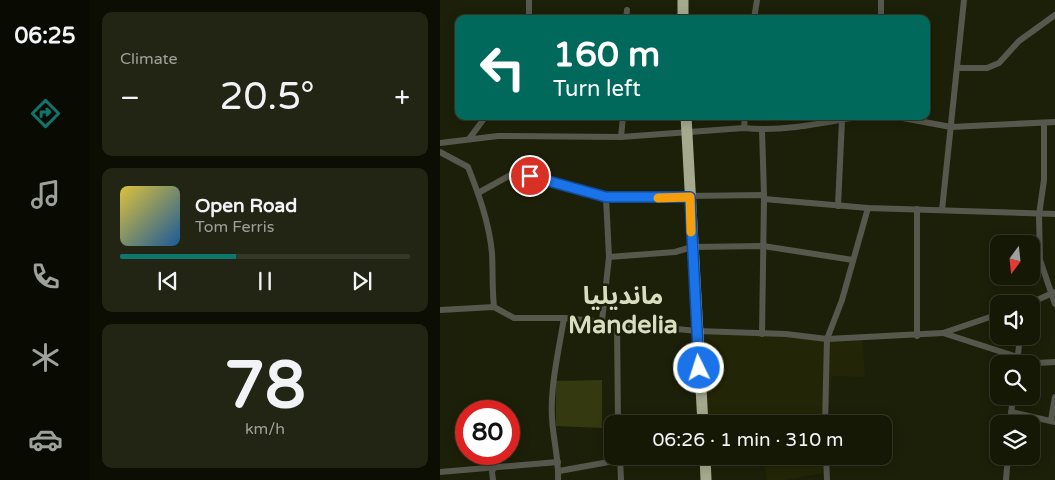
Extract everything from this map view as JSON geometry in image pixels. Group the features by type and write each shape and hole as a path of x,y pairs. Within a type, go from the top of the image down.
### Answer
{"highway":[{"path":"683,0 683,15"},
{"path":"686,120 702,415"},
{"path":"705,465 706,480"}],"street":[{"path":"529,0 529,15"},
{"path":"755,15 757,0"},
{"path":"881,15 882,0"},
{"path":"942,210 964,0"},
{"path":"626,10 626,15"},
{"path":"957,68 988,68 999,63 1019,41 1055,15"},
{"path":"468,139 483,120"},
{"path":"621,137 623,120"},
{"path":"744,128 745,120"},
{"path":"440,143 498,136 621,137 744,128 762,130 801,127 842,120 838,206"},
{"path":"913,120 951,127 1055,122"},
{"path":"1044,122 1044,180 1039,215 1040,260 1054,293 1055,304"},
{"path":"762,130 764,197 762,334"},
{"path":"440,152 468,167 483,206 492,253 491,282 494,307"},
{"path":"478,193 509,176 520,173 606,197 764,197 868,208 1039,215 1055,214"},
{"path":"602,321 608,257 606,197"},
{"path":"825,415 827,339 842,300 868,208"},
{"path":"917,209 917,336"},
{"path":"608,257 675,252 692,247 763,246 853,260"},
{"path":"1040,299 1054,293"},
{"path":"440,310 494,307 514,318 564,318 697,331 827,339 917,336 943,333 990,317"},
{"path":"558,480 559,471 552,418 556,370 564,318"},
{"path":"617,323 618,415"},
{"path":"943,333 1004,355"},
{"path":"1040,363 1055,362"},
{"path":"1011,412 1053,421 1055,397"},
{"path":"1011,415 1012,405"},
{"path":"559,471 604,461"},
{"path":"440,472 558,462"},
{"path":"620,465 621,480"},
{"path":"826,465 827,480"},
{"path":"1006,480 1007,465"},
{"path":"492,480 494,467"}],"shaded area":[{"path":"699,333 862,340 865,377 832,376 828,415 705,415"},
{"path":"602,380 602,428 556,426 556,381"},
{"path":"765,465 823,465 823,473 785,480 767,480"}],"slow traffic":[{"path":"658,198 690,197 691,232"}],"district":[{"name":"مانديليا Mandelia","path":"623,310"}],"route":[{"path":"530,176 606,197 690,197 699,368"}]}
